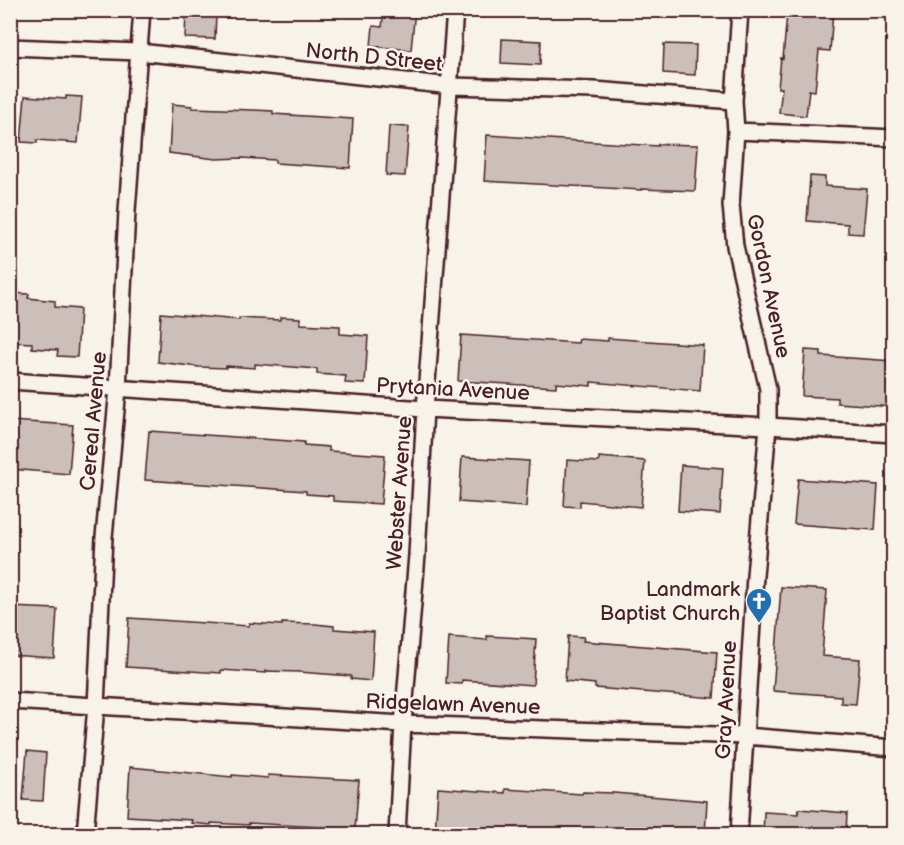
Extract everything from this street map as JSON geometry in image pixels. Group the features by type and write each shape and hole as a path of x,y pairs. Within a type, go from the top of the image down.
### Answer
{"street":[{"name":"Cereal Avenue","path":"85,834 96,706 104,537 118,389 127,211 142,10"},
{"name":"Webster Avenue","path":"397,834 425,409 455,10"},
{"name":"Gordon Avenue","path":"740,10 731,205 735,246 768,389 768,426"},
{"name":"North D Street","path":"10,47 139,52 451,86 594,90 734,101"},
{"path":"736,131 894,138"},
{"name":"Prytania Avenue","path":"10,381 425,409 894,434"},
{"name":"Gray Avenue","path":"739,834 755,576 768,426"},
{"name":"Ridgelawn Avenue","path":"10,701 403,724 746,736 894,748"}],"building":[{"path":"384,10 415,10 411,50 371,46 373,26 382,27"},
{"path":"799,10 833,11 830,51 819,50 815,91 809,90 806,116 779,113 782,88 778,88 787,13 798,14"},
{"path":"186,11 216,13 215,39 185,38"},
{"path":"502,39 541,41 540,65 501,63"},
{"path":"664,44 696,45 695,75 663,73"},
{"path":"25,96 66,99 66,96 82,97 78,143 37,140 37,143 21,142"},
{"path":"172,104 192,106 192,108 273,111 273,114 353,119 350,168 275,163 275,160 216,159 169,153"},
{"path":"389,126 409,127 405,176 386,175"},
{"path":"487,135 658,146 658,144 698,145 695,191 484,181"},
{"path":"810,176 825,177 825,186 867,189 863,234 848,233 848,224 807,221"},
{"path":"10,293 29,294 28,298 55,301 55,307 80,309 77,357 57,356 58,350 32,348 32,343 10,342"},
{"path":"161,313 239,320 239,318 280,320 280,317 300,318 300,324 340,326 340,334 368,336 365,384 345,383 346,376 317,374 317,369 255,364 255,368 199,367 158,362"},
{"path":"461,335 578,343 579,339 608,341 608,338 703,345 700,391 591,382 591,386 556,383 556,387 458,381"},
{"path":"805,350 821,351 821,356 894,361 894,407 837,403 837,398 802,396"},
{"path":"10,421 73,425 69,474 10,469"},
{"path":"149,431 304,442 304,445 329,447 329,451 385,455 381,504 333,501 333,496 306,494 306,491 145,480"},
{"path":"462,457 529,461 526,507 459,502"},
{"path":"599,457 645,461 641,507 580,501 580,507 564,506 567,460 599,462"},
{"path":"681,465 723,468 720,514 678,511"},
{"path":"798,479 878,485 875,530 794,524"},
{"path":"781,587 827,590 822,656 860,659 856,704 841,703 841,696 773,691"},
{"path":"10,607 57,609 54,658 10,655"},
{"path":"129,618 249,626 249,623 315,624 334,626 334,629 374,632 371,681 351,679 351,676 299,672 266,671 266,673 221,670 221,673 126,667"},
{"path":"487,636 536,639 533,685 462,680 462,684 446,683 449,637 487,640"},
{"path":"568,636 584,637 583,641 717,652 714,698 595,688 595,684 565,681"},
{"path":"27,751 46,753 43,801 23,800"},
{"path":"130,767 232,777 232,775 268,778 268,775 359,780 355,829 249,823 249,825 211,823 211,825 191,823 192,820 127,816"},
{"path":"438,788 505,793 505,789 582,794 583,792 614,793 707,801 705,834 435,834"},
{"path":"799,809 847,813 846,834 763,834 764,812 798,814"}],"place":[{"name":"Landmark Baptist Church","path":"759,624"}]}
